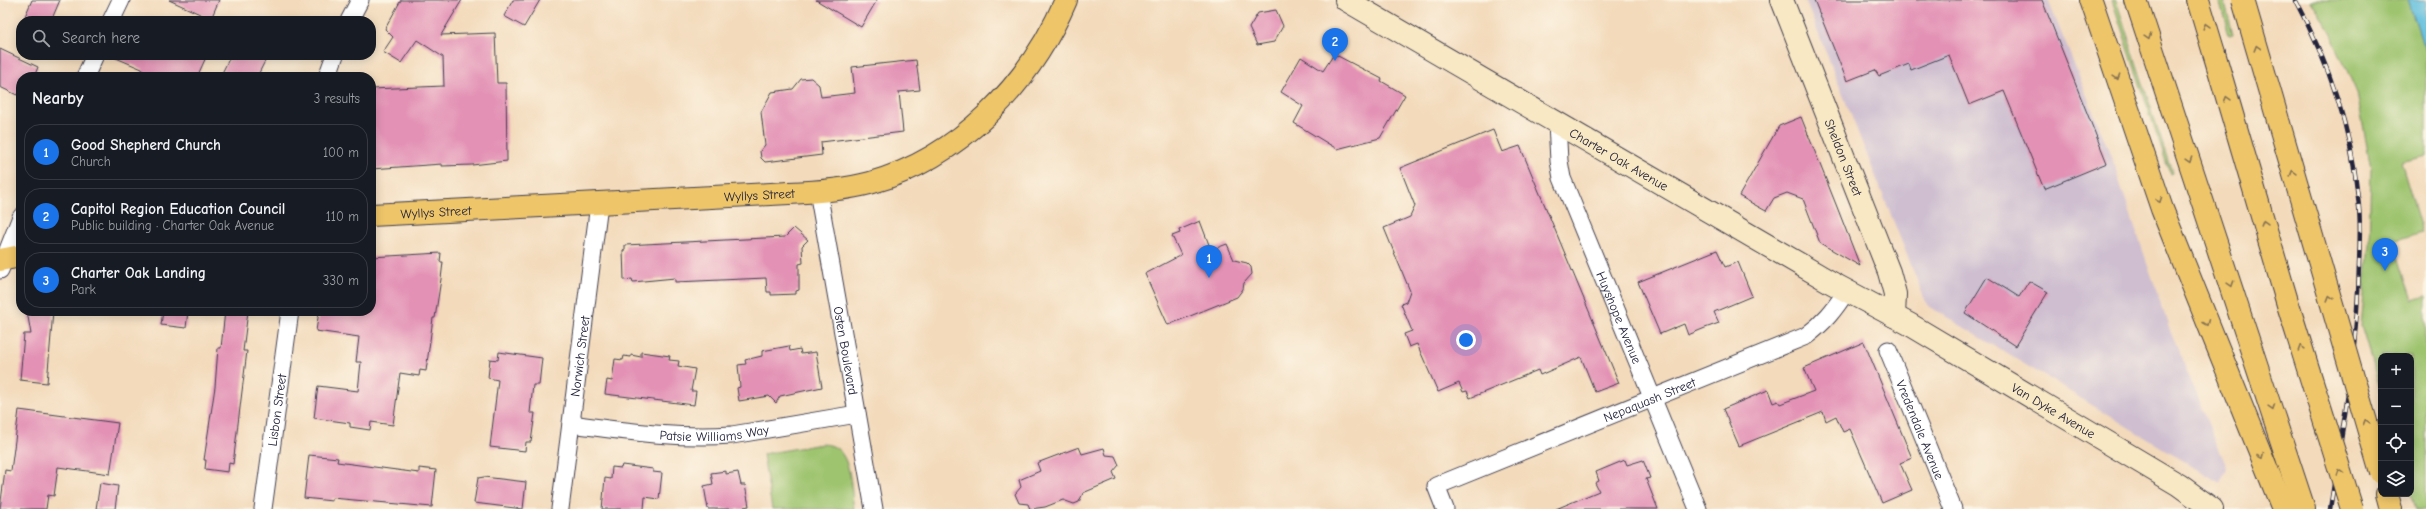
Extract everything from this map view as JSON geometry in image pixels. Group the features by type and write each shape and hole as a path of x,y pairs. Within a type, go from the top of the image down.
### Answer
{"main road":[{"name":"Wyllys Street","path":"376,215 599,204 818,191 869,183 893,175 938,153 962,137 1019,80 1036,57 1066,0"},
{"path":"2091,0 2162,209 2283,509"},
{"path":"2136,0 2304,509"},
{"path":"2198,0 2289,308 2352,509"},
{"path":"2243,0 2378,463"},
{"path":"2388,497 2391,509"}],"street":[{"path":"113,16 120,0"},
{"path":"352,16 360,0"},
{"name":"Charter Oak Avenue","path":"1346,0 1846,290 1894,316"},
{"name":"Sheldon Street","path":"1782,0 1889,272 1895,294 1894,316"},
{"path":"87,72 93,60"},
{"path":"329,72 333,60"},
{"name":"Huyshope Avenue","path":"1557,123 1559,161 1562,178 1698,509"},
{"name":"Osten Boulevard","path":"818,191 874,509"},
{"name":"Norwich Street","path":"560,509 599,204"},
{"path":"6,261 16,232"},
{"name":"Nepaquash Street","path":"1444,509 1436,486 1652,397 1806,336 1833,312 1846,290"},
{"name":"Lisbon Street","path":"263,509 289,316"},
{"name":"Van Dyke Avenue","path":"1894,316 2179,485 2212,509"},
{"name":"Vredendale Avenue","path":"1888,350 1953,509"},
{"name":"Patsie Williams Way","path":"571,424 664,435 711,437 732,435 857,414"}],"shaded area":[{"path":"1805,0 2048,0 2108,148 2171,333 2227,468 2220,483 1927,305"}],"green space":[{"path":"2112,0 2116,0 2172,173 2170,174"},
{"path":"2219,0 2224,0 2233,34 2229,35"},
{"path":"2311,0 2408,0 2426,54 2426,156 2401,162 2422,232 2393,241 2412,300 2426,296 2426,509 2416,509 2412,497 2414,497 2414,353 2378,353 2378,382 2361,326 2369,245 2371,168 2357,93 2330,32"},
{"path":"822,444 832,446 840,451 845,459 850,478 854,509 772,509 763,454"}],"water":[{"path":"2408,0 2426,0 2426,54"}],"building":[{"path":"32,0 60,0 53,16 25,16"},
{"path":"169,0 219,0 212,16 204,16"},
{"path":"401,0 462,0 441,35 495,33 497,83 506,83 507,161 472,165 442,166 442,164 376,169 376,89 444,86 443,57 417,40 401,63 383,52 393,37 385,29"},
{"path":"513,0 540,0 524,27 504,16"},
{"path":"816,0 877,0 861,27"},
{"path":"1814,0 2042,0 2107,163 2044,189 2004,91 1969,105 1949,55 1911,70 1909,64 1879,76 1875,70 1847,81"},
{"path":"1276,10 1283,26 1274,42 1257,45 1249,28 1258,13"},
{"path":"0,49 16,57 16,60 23,60 38,67 36,72 16,72 16,95 0,87"},
{"path":"1334,54 1382,79 1381,81 1405,95 1380,138 1337,149 1294,123 1303,106 1281,92 1301,57 1323,71"},
{"path":"121,60 205,60 199,72 143,72 142,69"},
{"path":"228,60 266,60 260,72 222,72"},
{"path":"916,60 920,90 899,92 903,132 821,142 822,155 765,162 761,158 760,151 765,145 761,112 772,92 793,89 801,79 811,78 819,85 821,97 855,93 852,67"},
{"path":"1801,117 1860,266 1820,243 1803,199 1787,193 1774,198 1766,211 1739,196 1779,126"},
{"path":"1493,130 1502,152 1520,146 1619,383 1595,392 1581,357 1540,375 1538,370 1470,398 1467,391 1463,392 1459,383 1438,392 1417,344 1409,347 1404,334 1412,331 1401,304 1406,302 1410,291 1384,228 1410,217 1415,206 1400,168"},
{"path":"1200,221 1211,250 1227,244 1234,260 1247,263 1251,267 1252,274 1244,283 1243,289 1237,297 1168,325 1145,274 1181,255 1172,236 1180,233 1179,230"},
{"path":"794,228 808,240 802,246 803,263 799,264 799,290 796,291 796,294 771,295 771,292 767,292 766,278 675,282 675,278 633,282 632,279 624,280 623,250 625,250 625,245 785,237"},
{"path":"1717,250 1725,267 1738,262 1752,296 1714,312 1719,323 1688,335 1684,324 1660,334 1638,282"},
{"path":"441,253 440,262 443,262 435,318 433,318 426,371 420,370 419,376 400,373 393,425 371,422 370,430 350,427 350,423 314,418 318,386 358,391 361,362 356,362 359,337 316,331 318,316 376,316 376,257"},
{"path":"1987,277 2019,297 2029,281 2048,292 2015,346 1965,313"},
{"path":"28,316 53,316 47,383 20,380 24,334 31,334"},
{"path":"162,316 187,316 186,328 161,325"},
{"path":"224,316 247,316 243,351 247,351 233,464 229,463 228,472 205,469 206,460 204,460 215,387 218,348 221,348"},
{"path":"1864,342 1912,458 1900,463 1912,490 1882,503 1850,429 1843,432 1836,416 1826,421 1823,412 1739,446 1723,409 1768,390 1773,403 1778,401 1780,404 1814,391 1804,368"},
{"path":"789,346 790,351 800,349 801,354 816,352 822,387 780,396 776,403 769,396 739,401 737,388 740,387 738,365 746,364 745,360 762,356 762,351"},
{"path":"499,352 542,358 539,385 533,385 530,413 535,413 531,442 526,442 525,451 490,447 498,380 488,378 490,359 498,360"},
{"path":"641,352 670,356 669,360 679,361 678,366 695,369 691,391 696,391 694,405 605,394 607,380 612,381 615,359 623,360 624,356 631,357 631,355 641,357"},
{"path":"19,410 118,423 110,474 58,467 54,496 48,495 46,509 0,509 5,470 11,471"},
{"path":"1079,447 1082,454 1104,448 1106,455 1115,456 1119,465 1113,472 1116,479 1083,493 1079,502 1074,504 1063,500 1045,507 1030,509 1028,504 1019,503 1015,494 1021,487 1019,480 1040,471 1037,463"},
{"path":"309,455 338,458 337,462 419,473 419,468 436,470 432,507 332,498 332,501 304,498"},
{"path":"1625,460 1627,465 1643,460 1650,478 1646,479 1658,509 1556,509 1599,491 1595,483 1599,481 1596,472"},
{"path":"622,465 653,469 653,472 662,473 659,499 645,497 644,509 602,509 605,478 611,479 612,467 621,468"},
{"path":"726,471 726,474 738,472 741,485 745,485 749,506 744,507 745,509 708,509 704,486 713,484 711,473"},
{"path":"484,477 526,482 523,509 474,503 478,478"},
{"path":"100,483 118,486 115,509 96,509"}],"railway":[{"path":"2295,0 2328,71 2344,120 2355,171 2360,214 2358,294 2353,356 2330,509"}],"place":[{"name":"Capitol Region Education Council","path":"1335,61"},
{"name":"Charter Oak Landing","path":"2385,271"},
{"name":"Good Shepherd Church","path":"1209,278"}]}
